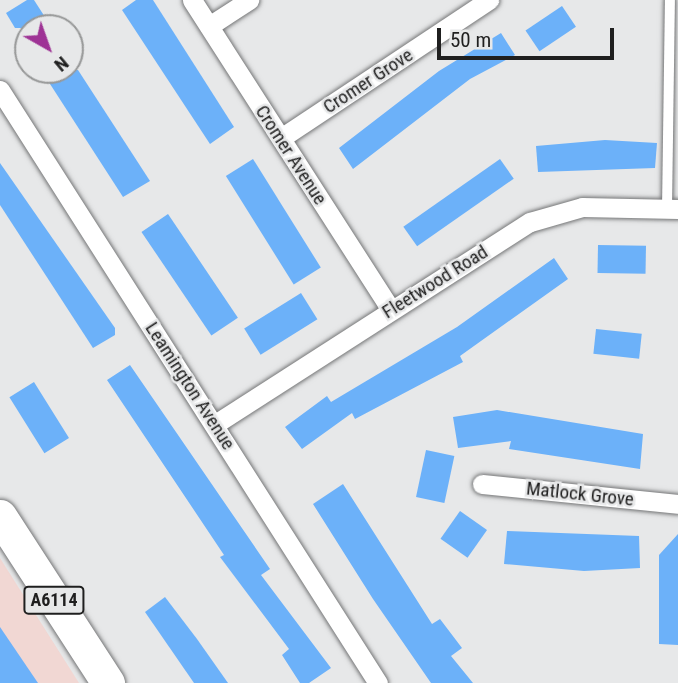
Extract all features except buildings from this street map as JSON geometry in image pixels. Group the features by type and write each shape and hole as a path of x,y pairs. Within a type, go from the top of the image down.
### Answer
{"highway":[{"name":"A6114","path":"0,516 108,683"}],"street":[{"name":"Cromer Avenue","path":"192,0 391,310"},
{"path":"209,26 249,0"},
{"name":"Cromer Grove","path":"281,138 489,0"},
{"name":"Leamington Avenue","path":"0,90 378,683"},
{"name":"Fleetwood Road","path":"215,424 391,310 555,212 673,209"},
{"name":"Matlock Grove","path":"481,484 678,505"}],"lane":[{"path":"670,0 673,209"}],"shaded area":[{"path":"0,558 79,683 0,683"}]}
